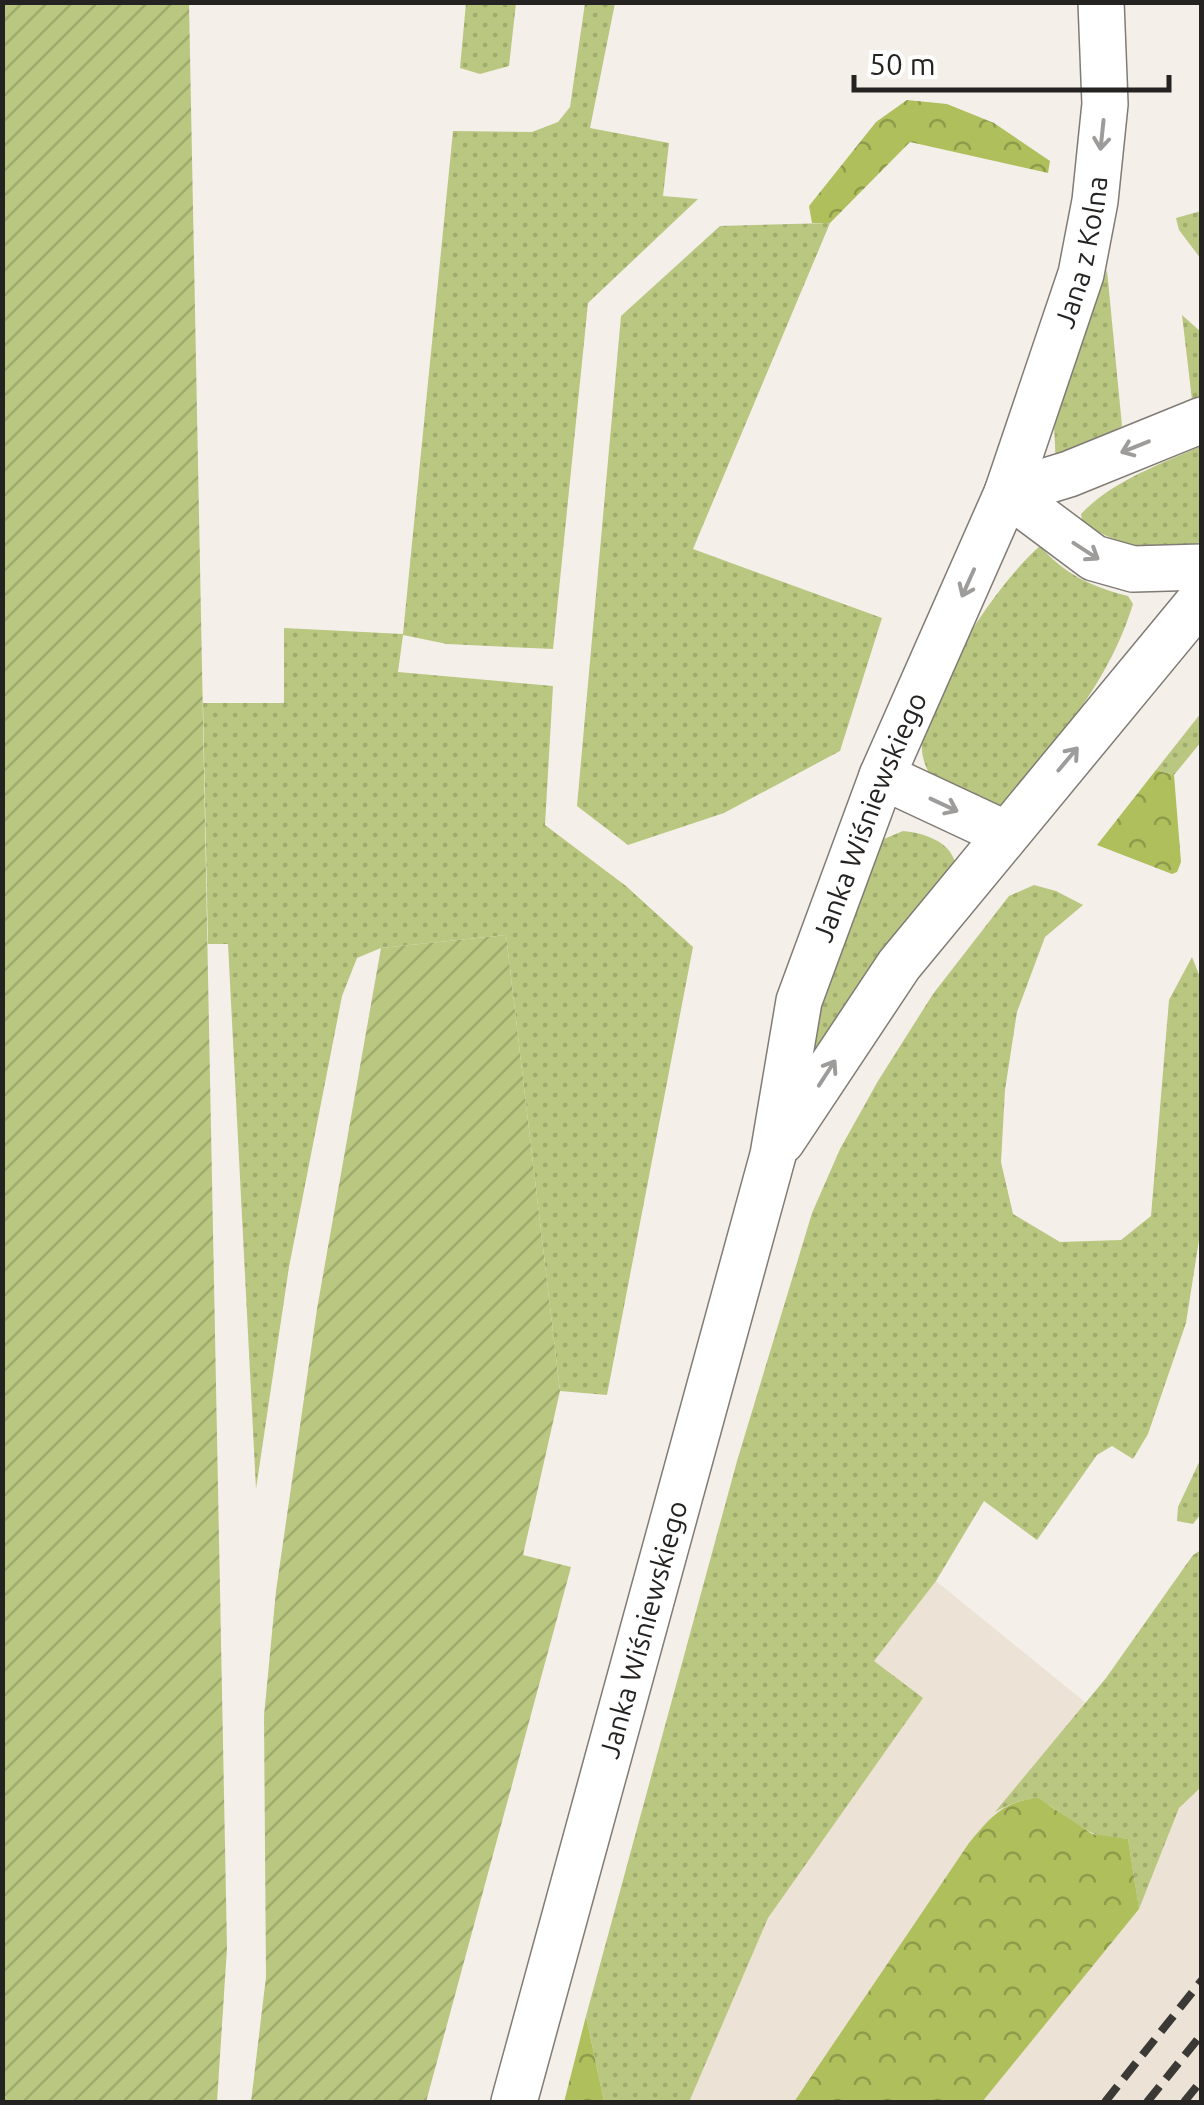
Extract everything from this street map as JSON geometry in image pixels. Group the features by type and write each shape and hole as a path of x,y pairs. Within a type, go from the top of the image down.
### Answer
{"main road":[{"name":"Jana z Kolna","path":"1007,494 1081,274 1088,238 1105,104 1101,2"},
{"path":"1007,494 1202,420"},
{"path":"1007,494 1094,558 1133,569 1202,567"},
{"name":"Janka Wiśniewskiego","path":"514,2102 773,1155 799,1001 882,776 1007,494"},
{"name":"Janka Wiśniewskiego","path":"773,1155 898,965 1202,598"},
{"path":"882,776 1006,834"}],"shaded area":[{"path":"936,1581 1188,1786 1201,1773 1201,2102 584,2102 702,1836"}],"green space":[{"path":"3,2 189,3 227,1948 217,2102 3,2102"},
{"path":"466,3 516,3 509,66 480,74 460,68"},
{"path":"585,3 615,3 590,128 669,143 663,196 698,199 588,303 553,649 447,644 403,635 398,672 553,686 545,825 626,886 693,947 607,1395 560,1391 506,935 381,948 357,958 342,996 289,1267 256,1489 228,944 208,944 203,703 284,703 284,628 403,634 453,131 532,132 558,122 570,107"},
{"path":"907,100 947,104 994,123 1050,161 1048,173 910,142 830,223 812,223 809,206 876,122"},
{"path":"1202,211 1201,259 1179,230 1176,218"},
{"path":"830,223 693,549 882,618 840,751 724,813 628,845 577,806 621,316 720,226"},
{"path":"1107,270 1122,426 1056,467 1054,425"},
{"path":"1182,315 1201,332 1201,395 1192,400"},
{"path":"1201,446 1201,542 1170,547 1138,546 1108,537 1082,520 1081,514 1107,492"},
{"path":"1040,546 1069,572 1128,596 1133,604 1123,633 1095,686 1022,783 996,808 932,778 924,761 922,742 936,694 968,637 1005,584"},
{"path":"1201,713 1201,742 1174,775 1156,770"},
{"path":"1156,770 1174,775 1181,862 1172,874 1097,845"},
{"path":"903,831 935,839 955,862 802,1092 816,1022 879,841"},
{"path":"1034,885 1083,905 1045,937 1017,1012 1005,1090 1001,1162 1013,1214 1060,1242 1121,1240 1151,1216 1169,1000 1192,957 1202,982 1201,1227 1186,1323 1148,1434 1133,1459 1112,1446 1097,1455 1037,1540 984,1501 936,1581 874,1661 923,1698 768,1918 689,2102 604,2102 586,2016 737,1461 812,1213 840,1149 933,994 1009,896"},
{"path":"506,935 560,1391 523,1555 571,1567 426,2102 251,2102 266,1977 264,1716 276,1591 317,1309 381,948"},
{"path":"1201,1458 1201,1514 1193,1524 1177,1521 1178,1507"},
{"path":"1201,1550 1201,1787 1179,1808 1139,1909 1128,1839 1092,1833 1035,1800 995,1812 1106,1678 1193,1555"},
{"path":"1038,1798 1092,1834 1128,1839 1139,1909 982,2102 794,2102 969,1843 1006,1807"},
{"path":"586,2016 604,2102 564,2102"}],"railway":[{"path":"1105,2102 1202,1980"},
{"path":"1147,2102 1202,2034"},
{"path":"1184,2102 1202,2080"}]}
